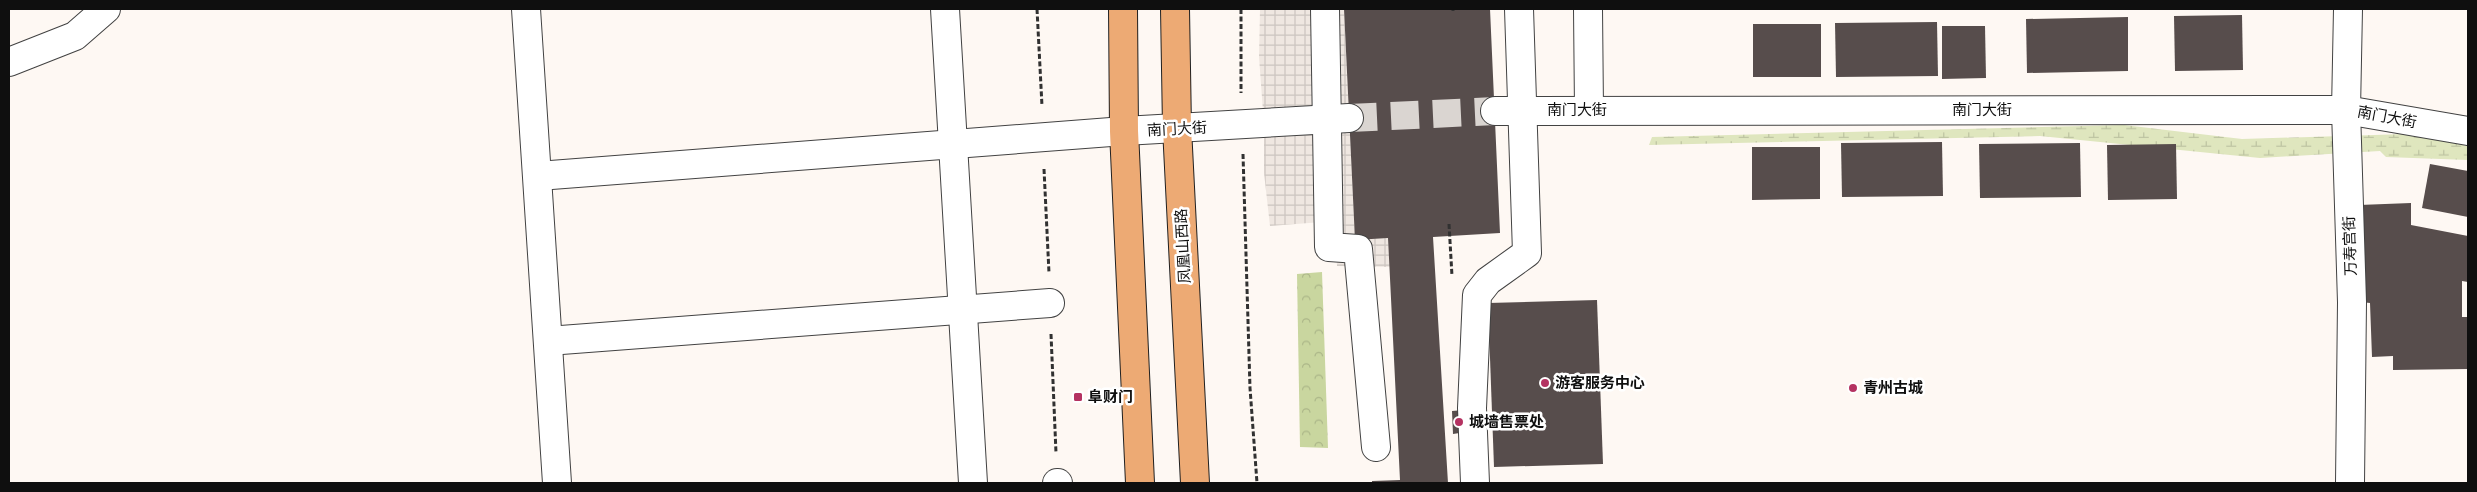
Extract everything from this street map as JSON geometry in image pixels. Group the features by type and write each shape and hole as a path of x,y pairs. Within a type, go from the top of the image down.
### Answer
{"main road":[{"path":"1123,9 1124,131 1140,483"},
{"name":"凤凰山西路","path":"1175,9 1177,128 1195,483"}],"street":[{"path":"76,36 79,9"},
{"path":"9,62 76,36 106,9"},
{"path":"526,9 557,483"},
{"path":"945,9 973,483"},
{"path":"1325,9 1338,119 1329,247 1358,249 1376,448"},
{"path":"1475,483 1472,408 1477,294 1488,281 1527,253 1519,9"},
{"path":"1588,9 1589,110"},
{"name":"万寿宫街","path":"2348,9 2346,110 2352,302 2350,483"},
{"name":"南门大街","path":"1494,111 2346,110 2468,131"},
{"name":"南门大街","path":"538,176 1124,131 1242,126 1338,119"},
{"path":"548,340 1050,303"}],"path":[{"path":"1037,9 1058,483"},
{"path":"1241,9 1242,126 1250,388 1257,483"}],"green space":[{"path":"2124,125 2242,139 2405,134 2468,146 2468,160 2386,157 2380,151 2260,158 2040,136 1649,145 1652,137"},
{"path":"1322,272 1328,448 1300,447 1297,274"}],"shaded area":[{"path":"1260,9 1344,9 1355,239 1388,238 1390,267 1337,266 1335,221 1270,226 1264,173 1264,125 1259,57"}],"building":[{"path":"1344,9 1490,9 1500,233 1433,237 1448,483 1372,483 1372,481 1400,480 1388,238 1355,240"},
{"path":"2242,15 2243,70 2175,71 2174,16"},
{"path":"2128,17 2128,71 2027,73 2026,19"},
{"path":"1937,22 1938,76 1836,77 1835,23"},
{"path":"1753,24 1821,24 1821,77 1753,77"},
{"path":"1942,26 1985,26 1986,78 1942,79"},
{"path":"1942,142 1943,196 1842,197 1841,143"},
{"path":"2080,143 2081,197 1980,198 1979,144"},
{"path":"2176,144 2177,199 2108,200 2107,145"},
{"path":"1752,147 1820,147 1820,199 1752,200"},
{"path":"2430,164 2468,171 2468,217 2422,208"},
{"path":"2411,203 2411,225 2468,236 2468,282 2462,281 2462,317 2468,317 2468,369 2393,370 2393,356 2372,357 2370,303 2361,302 2359,205"},
{"name":"游客服务中心","path":"1597,300 1603,464 1494,467 1488,303"},
{"name":"城墙售票处","path":"1464,410 1466,432 1453,434 1452,411"}],"tunnel":[{"path":"1349,118 1495,111"}],"place":[{"name":"游客服务中心","path":"1545,383"},
{"name":"青州古城","path":"1853,388"},
{"name":"阜财门","path":"1078,397"},
{"name":"城墙售票处","path":"1459,422"}]}
